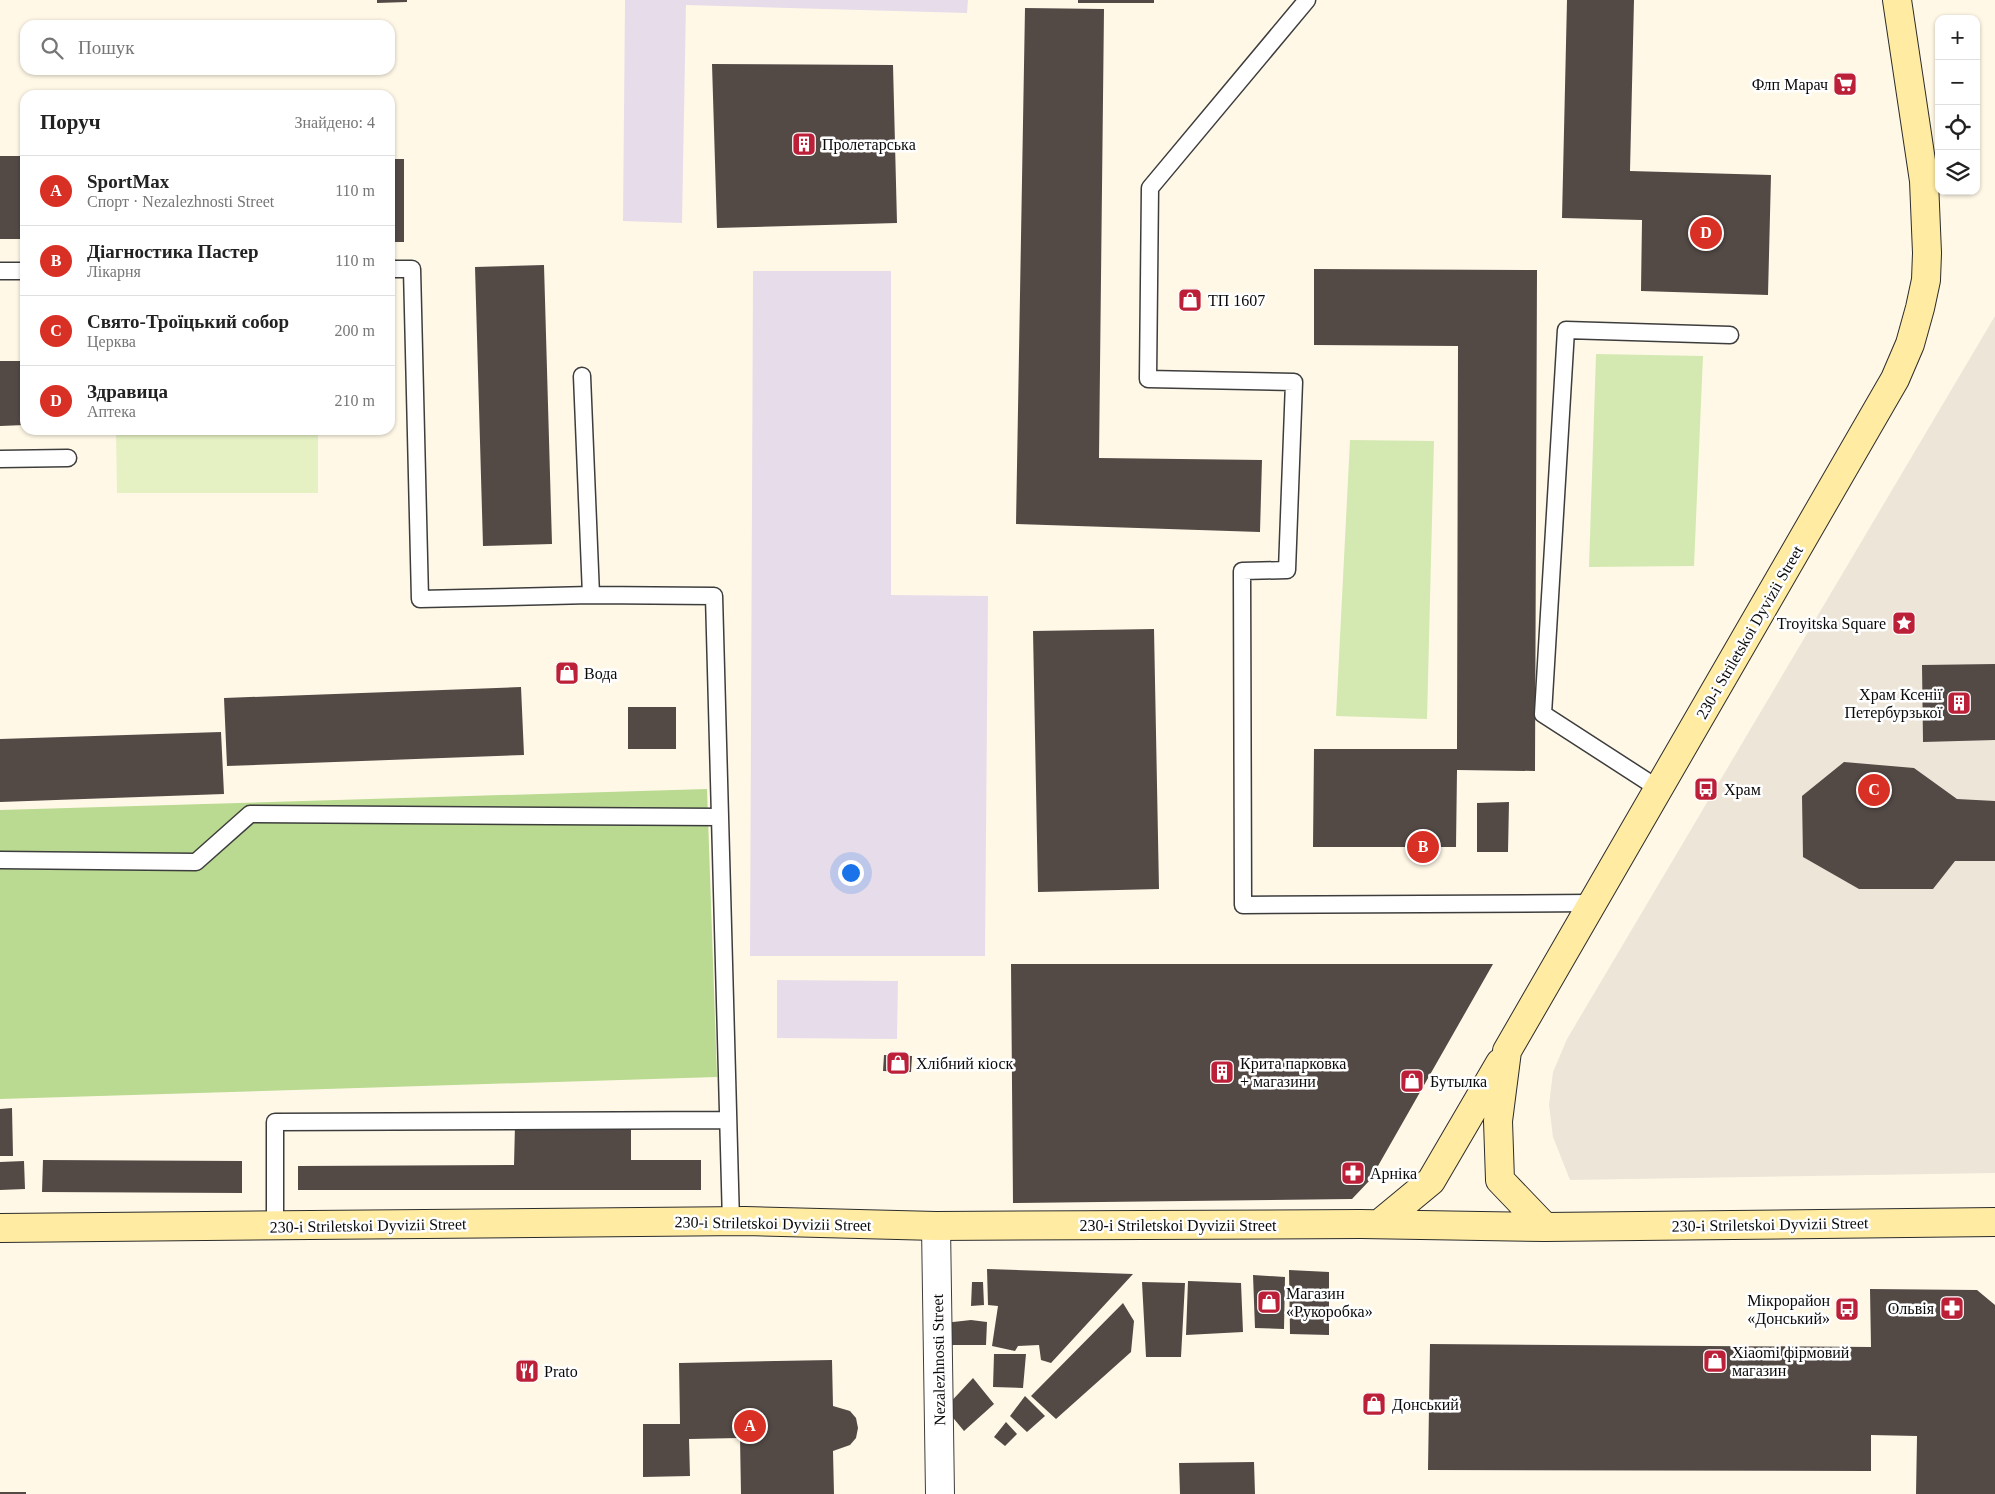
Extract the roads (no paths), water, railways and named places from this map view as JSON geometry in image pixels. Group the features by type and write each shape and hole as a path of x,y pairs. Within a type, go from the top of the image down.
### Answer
{"street":[{"name":"230-i Striletskoi Dyvizii Street","path":"1545,1227 1500,1180 1498,1121 1508,1051 1890,387 1910,344 1926,280 1927,253 1924,181 1897,0"},
{"path":"1379,1224 1431,1181 1508,1051"},
{"name":"230-i Striletskoi Dyvizii Street","path":"0,1228 731,1222 936,1226 1379,1224 1545,1227 1995,1222"},
{"name":"Nezalezhnosti Street","path":"936,1226 940,1494"}],"lane":[{"path":"1307,0 1150,188 1148,379 1294,382 1287,570 1242,571 1243,905 1593,903"},
{"path":"395,269 412,269 420,598 591,595 714,596 731,1222"},
{"path":"0,271 20,271"},
{"path":"1659,789 1543,714 1566,330 1730,334"},
{"path":"582,376 591,595"},
{"path":"0,459 68,458"},
{"path":"0,860 196,862 250,814 720,817"},
{"path":"275,1226 275,1122 728,1120"}],"place":[{"name":"Флп Марач","path":"1845,84"},
{"name":"Пролетарська","path":"804,144"},
{"name":"Здравица","path":"1706,233"},
{"name":"ТП 1607","path":"1190,300"},
{"name":"Troyitska Square","path":"1904,623"},
{"name":"Вода","path":"567,673"},
{"name":"Храм Ксенії Петербурзької","path":"1959,703"},
{"name":"Храм","path":"1706,789"},
{"name":"Свято-Троїцький собор","path":"1874,790"},
{"name":"Діагностика Пастер","path":"1423,847"},
{"name":"Хлібний кіоск","path":"898,1063"},
{"name":"Крита парковка + магазини","path":"1222,1072"},
{"name":"Бутылка","path":"1412,1081"},
{"name":"Арніка","path":"1353,1173"},
{"name":"Магазин «Рукоробка»","path":"1269,1302"},
{"name":"Ольвія","path":"1952,1308"},
{"name":"Мікрорайон «Донський»","path":"1847,1309"},
{"name":"Xiaomi фірмовий магазин","path":"1715,1361"},
{"name":"Prato","path":"527,1371"},
{"name":"Донський","path":"1374,1404"},
{"name":"SportMax","path":"750,1426"}]}
